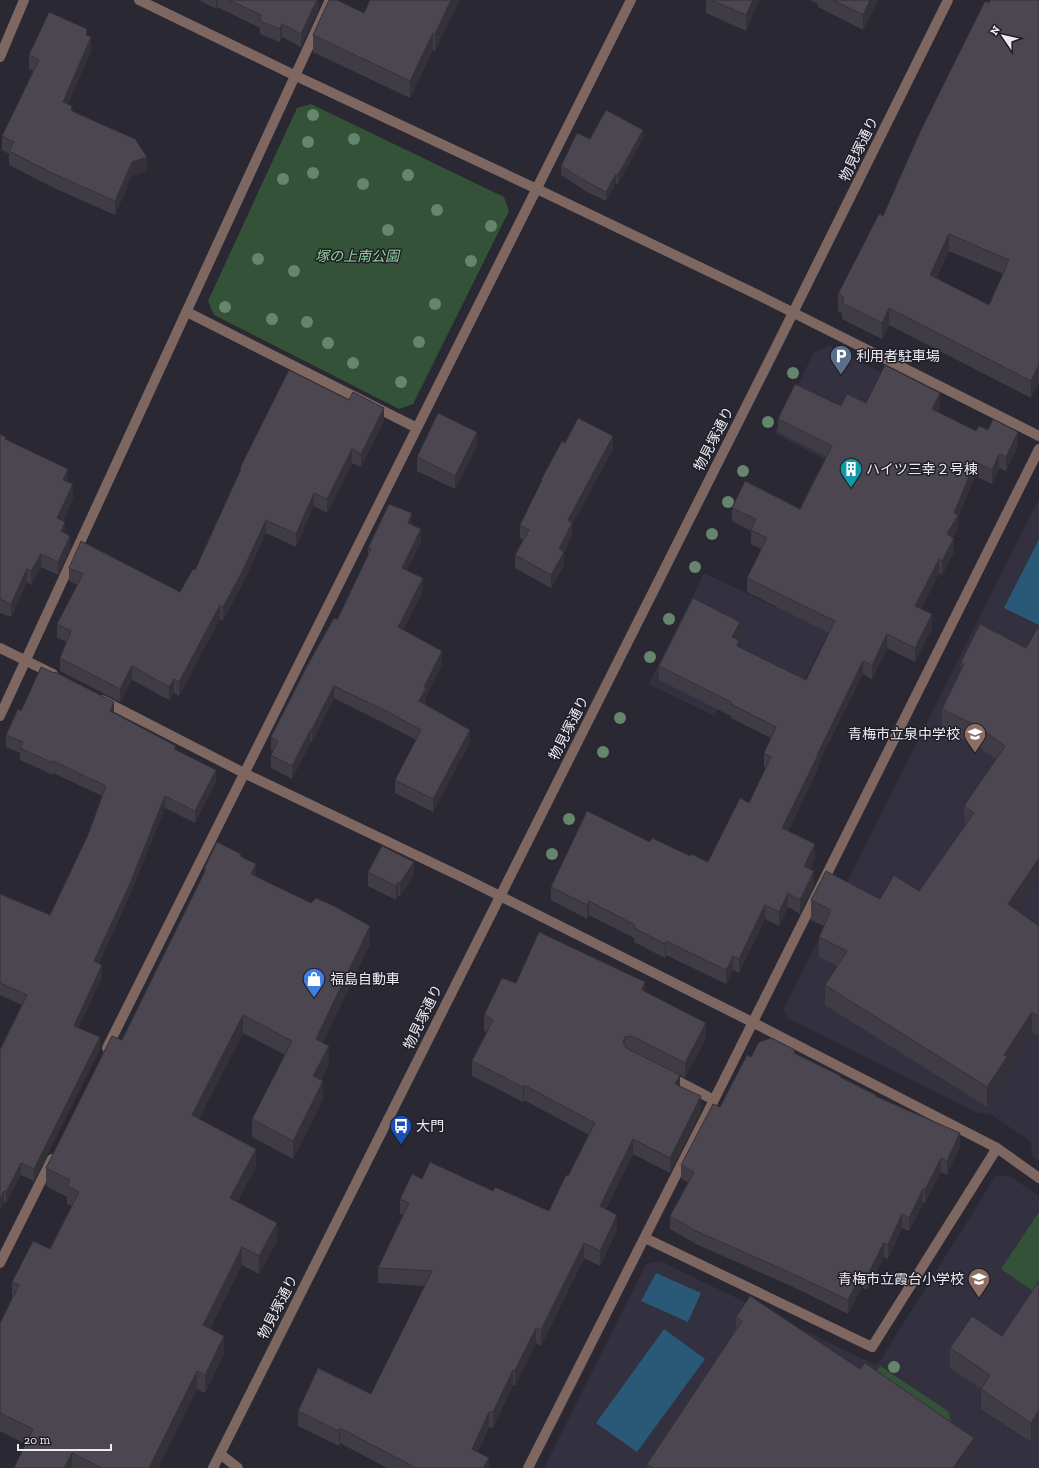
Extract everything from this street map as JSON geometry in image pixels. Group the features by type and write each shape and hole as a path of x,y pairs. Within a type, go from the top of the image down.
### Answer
{"street":[{"path":"0,57 24,0"},
{"path":"139,0 296,76 537,189 793,313 1039,436"},
{"path":"0,716 330,0"},
{"path":"102,1057 631,0"},
{"name":"物見塚通り","path":"213,1468 793,313 948,0"},
{"path":"187,312 418,428"},
{"path":"528,1468 645,1238 1039,449"},
{"path":"0,648 61,678"},
{"path":"96,697 244,774 500,896 752,1022 997,1148 1039,1178"},
{"path":"657,1071 714,1100"},
{"path":"645,1238 872,1347 997,1148"},
{"path":"0,1263 56,1149"},
{"path":"220,1454 238,1468"}],"shaded area":[{"path":"829,346 881,372 850,434 827,461 774,433 814,352"},
{"name":"青梅市立泉中学校","path":"1039,499 1039,1161 1032,1156 1031,1142 992,1115 978,1113 787,1018 784,1009"},
{"path":"868,554 801,687 743,659 714,716 649,684 704,573 775,607 795,568"},
{"name":"青梅市立霞台小学校","path":"1008,1175 1039,1196 1039,1468 544,1468 646,1264 660,1261 876,1365 995,1177"}],"green space":[{"name":"塚の上南公園","path":"311,104 504,197 509,211 413,404 399,409 214,315 208,301 297,108"},
{"path":"1039,1212 1039,1295 1001,1269"},
{"path":"880,1366 948,1411 957,1442 869,1382"}],"water":[{"path":"1039,539 1039,625 1004,608"},
{"path":"656,1273 701,1293 688,1322 641,1301"},
{"path":"664,1329 705,1359 637,1452 596,1423"}],"building":[{"path":"229,0 317,0 301,34 282,24 280,29 260,21 261,15"},
{"path":"329,0 337,0 364,13 370,0 451,0 410,81 313,35"},
{"path":"711,0 753,0 746,15"},
{"path":"833,0 870,0 863,15"},
{"path":"990,0 1039,0 1039,365 1031,381 889,308 882,323 842,303 844,297 838,294 879,214 883,216 920,132 985,1 989,3","holes":["949,234 1009,260 989,305 930,275"]},
{"path":"49,12 87,29 86,35 91,37 63,102 72,106 71,110 74,112 135,139 147,157 132,162 115,201 54,174 9,151 14,142 2,136 39,60 29,55"},
{"path":"606,110 643,130 618,175 616,174 606,192 561,166 577,133 590,139"},
{"path":"885,365 940,393 932,409 976,431 979,426 988,430 993,419 1018,432 1006,457 999,454 992,470 975,462 954,513 958,515 947,534 954,538 942,561 939,559 915,606 932,614 915,648 887,634 872,665 863,661 782,828 815,844 804,866 814,871 800,900 788,893 779,912 765,905 739,959 733,956 726,970 666,941 665,944 634,928 635,925 589,901 587,905 551,887 587,811 650,842 652,838 690,856 691,854 708,862 740,798 749,803 771,757 764,753 776,727 731,704 731,702 659,666 693,598 740,622 732,637 739,640 737,646 806,680 835,621 747,578 767,538 751,530 756,519 732,508 745,481 800,509 832,446 778,419 795,384 841,406 847,394 866,403"},
{"path":"289,370 349,400 353,392 384,408 361,454 352,449 327,499 314,493 296,534 266,520 242,572 223,607 220,605 179,682 174,679 169,687 132,666 120,689 60,658 71,631 57,624 83,574 69,568 81,541 180,592 193,569 195,570 241,469 240,468"},
{"path":"438,413 477,432 455,476 417,457"},
{"path":"578,418 613,436 568,520 572,523 559,549 564,552 551,575 515,555 529,530 520,525 541,480 562,441 565,443"},
{"path":"0,434 6,437 5,439 68,469 63,480 73,484 57,518 65,522 61,531 70,536 58,562 41,554 31,571 27,569 11,604 0,599"},
{"path":"389,504 412,513 408,523 421,529 402,568 423,578 398,627 442,651 424,687 426,688 419,701 470,730 433,799 395,780 421,730 334,686 292,766 271,755 278,741 271,737 307,666 334,618 337,620 371,549 368,548"},
{"path":"980,624 1026,648 1039,627 1039,858 1008,904 1039,926 1039,1017 1032,1012 1004,1055 1007,1057 987,1087 825,985 847,951 819,937 831,910 811,900 826,871 880,899 894,875 919,891 974,813 964,806 1005,746 977,726 942,709 964,664 961,662"},
{"path":"41,667 54,673 55,672 114,702 110,711 176,746 174,749 216,770 195,811 165,796 129,886 94,961 102,965 74,1026 100,1037 34,1169 21,1163 6,1192 4,1191 0,1199 0,1050 27,995 0,983 0,894 50,915 88,835 106,786 53,761 53,763 20,748 23,742 6,735 18,709 21,711"},
{"path":"217,842 241,854 240,856 256,864 251,874 311,903 316,898 370,926 316,1039 329,1046 313,1076 323,1081 293,1141 252,1119 292,1041 243,1015 192,1115 256,1149 230,1198 277,1223 259,1256 242,1247 203,1325 224,1336 205,1375 197,1371 149,1468 102,1468 72,1453 64,1468 14,1468 33,1429 0,1413 0,1323 19,1285 12,1282 33,1241 50,1249 79,1192 67,1186 70,1180 46,1168 112,1036 122,1040 206,869 204,869"},
{"path":"382,846 414,862 400,883 398,882 396,886 368,872"},
{"path":"539,932 645,982 642,990 706,1023 685,1063 632,1036 625,1037 623,1042 626,1048 680,1075 675,1084 701,1096 670,1158 633,1139 600,1206 617,1215 600,1251 584,1243 541,1330 536,1328 515,1370 513,1370 493,1412 489,1412 472,1449 489,1458 483,1468 416,1468 340,1428 339,1431 298,1411 318,1368 371,1394 432,1271 378,1268 409,1203 400,1199 412,1174 422,1179 430,1162 493,1191 495,1187 549,1211 566,1175 568,1176 595,1123 524,1085 523,1087 472,1061 493,1020 484,1015 502,978 516,983"},
{"path":"771,1038 795,1050 794,1053 841,1076 840,1077 876,1095 875,1096 960,1133 947,1161 941,1158 925,1190 923,1189 909,1218 902,1214 888,1245 884,1243 867,1276 862,1273 848,1300 696,1231 670,1216 694,1172 681,1165 713,1104 720,1107 747,1055 751,1057 759,1042"},
{"path":"1039,1281 1039,1410 1031,1423 981,1389 990,1375 950,1348 972,1316 1002,1336"},
{"path":"750,1296 860,1369 865,1363 974,1438 953,1468 653,1468 647,1464 742,1321 736,1317"}],"place":[{"name":"利用者駐車場","path":"841,376"},
{"name":"ハイツ三幸２号棟","path":"851,488"},
{"name":"青梅市立泉中学校","path":"975,754"},
{"name":"福島自動車","path":"314,998"},
{"name":"大門","path":"401,1146"},
{"name":"青梅市立霞台小学校","path":"979,1298"}]}
